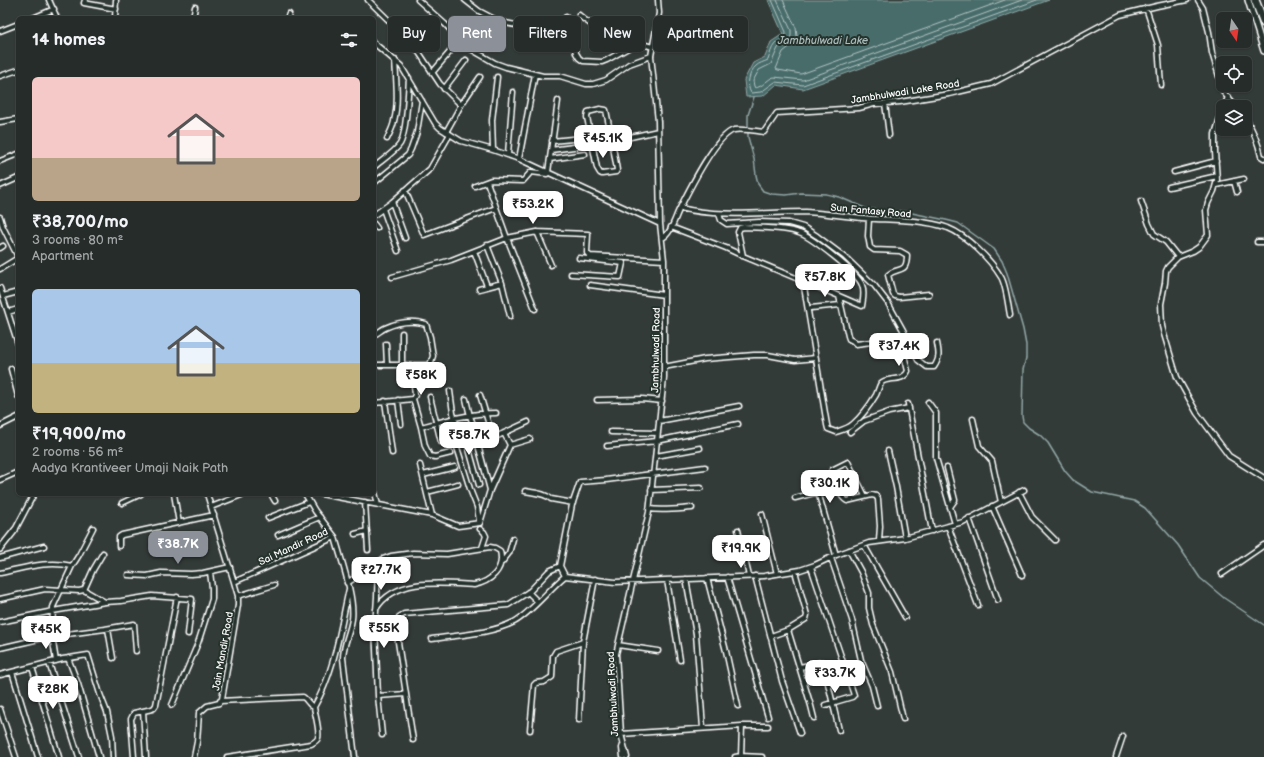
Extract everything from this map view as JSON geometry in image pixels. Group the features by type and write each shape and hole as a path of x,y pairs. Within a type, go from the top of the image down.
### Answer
{"highway":[{"path":"1256,0 1264,23"}],"street":[{"path":"49,0 56,16"},
{"path":"85,0 84,3 116,8"},
{"path":"115,16 116,0"},
{"path":"368,0 414,45 444,89 461,106"},
{"path":"418,0 423,2 469,48 495,63 543,76 560,76 586,84 593,84 606,80 629,64 652,56"},
{"path":"465,0 479,11 500,22 514,25"},
{"name":"Jambhulwadi Road","path":"623,757 616,654 649,509 664,378 664,260 660,224 658,131 652,56 652,47 659,13 658,0"},
{"name":"Jambhulwadi Lake Road","path":"662,238 667,236 680,208 707,159 724,136 734,130 764,132 777,112 859,108 949,94 992,84 1120,15 1187,0"},
{"path":"1198,0 1203,8 1212,53 1224,93 1230,100"},
{"path":"1248,0 1264,51"},
{"path":"193,16 195,7"},
{"path":"1146,8 1158,45 1161,85"},
{"path":"38,16 54,9"},
{"path":"579,15 589,23"},
{"path":"0,31 16,25"},
{"path":"376,45 401,66 409,77 435,123 448,133 461,141 519,158 660,224"},
{"path":"645,45 652,47"},
{"path":"432,73 450,52"},
{"path":"576,52 578,58 591,63 602,62 620,52"},
{"path":"387,139 396,115 397,96 395,60"},
{"path":"444,89 466,60"},
{"path":"0,76 16,71"},
{"path":"519,158 535,74"},
{"path":"376,165 400,144 407,108 409,77"},
{"path":"376,214 392,202 430,169 461,106 480,77"},
{"path":"493,150 492,120 497,77"},
{"path":"508,154 513,92"},
{"path":"376,181 408,156 412,149 417,132 422,101"},
{"path":"548,172 558,101"},
{"path":"884,103 889,135"},
{"path":"600,109 606,110 612,141 617,170 616,172 602,174 597,168 587,117 588,112 600,109"},
{"path":"0,122 16,119"},
{"path":"1252,129 1259,143 1261,156 1264,158"},
{"path":"612,141 658,131"},
{"path":"1216,131 1217,176 1216,185 1206,210 1208,235 1193,252 1178,257 1171,263 1166,272 1161,304 1164,334 1177,377 1197,413 1229,456 1264,478"},
{"path":"552,141 582,138"},
{"path":"551,150 582,146"},
{"path":"550,159 585,154"},
{"path":"0,161 16,155"},
{"path":"1174,172 1216,161"},
{"path":"475,186 491,180 523,181 531,172 547,174 548,172"},
{"path":"1169,187 1217,176"},
{"path":"0,186 16,179"},
{"path":"1216,185 1244,179"},
{"path":"1234,181 1237,192"},
{"path":"487,182 534,309"},
{"path":"405,190 424,234 496,208"},
{"path":"1141,201 1154,234 1166,242 1178,257"},
{"path":"392,202 405,238"},
{"name":"Sun Fantasy Road","path":"680,208 697,212 719,214 808,212 869,219 928,223 948,228 969,240 1002,278 1010,315"},
{"path":"383,209 398,251"},
{"path":"719,214 721,220 727,224 776,222 789,223 803,227 845,257 874,285 888,303 918,360 927,367 934,367 939,360 937,343"},
{"path":"0,218 6,235 16,253"},
{"path":"869,219 868,236 870,247 874,250 900,251 907,255 906,267 903,270 889,273 888,275 893,294 895,296 929,294"},
{"path":"671,227 726,248 743,256 862,306 864,295 861,283 855,275 822,247 798,233 775,228 740,228 738,232 743,256"},
{"path":"537,232 550,265"},
{"path":"392,277 451,260 507,238 537,232 588,234 587,253 590,256 664,260"},
{"path":"0,237 6,235"},
{"path":"1257,242 1264,242"},
{"path":"487,245 502,283 510,316"},
{"path":"474,251 487,286"},
{"path":"0,269 16,258"},
{"path":"579,258 622,263"},
{"path":"571,274 620,277 624,258"},
{"path":"803,281 827,425 828,428 836,432 852,425 876,395 880,384 902,378 908,371 899,340 894,339 856,344 849,339 839,296"},
{"path":"479,289 502,283"},
{"path":"590,284 664,295"},
{"path":"0,288 16,338"},
{"path":"3,296 16,293"},
{"path":"811,308 840,304"},
{"path":"8,312 16,310"},
{"path":"376,334 385,328 403,322 419,322 426,324 430,337 432,356 430,365 376,365"},
{"path":"402,333 402,364"},
{"path":"386,344 387,365"},
{"path":"664,367 706,359 754,355 795,360 816,358"},
{"path":"11,369 16,388"},
{"path":"413,376 416,395 413,399 425,446 430,456 451,453"},
{"path":"450,391 460,438 467,442 479,485"},
{"path":"480,395 489,425"},
{"path":"430,397 441,442"},
{"path":"376,403 413,399"},
{"path":"597,400 642,399 662,401"},
{"path":"398,400 401,424"},
{"path":"466,400 475,430"},
{"path":"385,401 392,453"},
{"path":"928,402 936,413 936,458 955,524"},
{"path":"660,421 739,406"},
{"path":"850,432 864,421 909,406 932,531"},
{"path":"421,427 455,418 485,413 496,413"},
{"path":"0,426 16,418"},
{"path":"973,419 979,446 992,461 1001,502"},
{"path":"490,490 478,445 528,422"},
{"path":"607,446 657,441 738,424"},
{"path":"611,432 658,433"},
{"path":"504,434 510,445"},
{"path":"460,438 456,444 477,507 480,523"},
{"path":"480,523 490,490 510,445 530,439"},
{"path":"656,456 700,448"},
{"path":"888,451 905,538"},
{"path":"865,496 848,462 832,470 844,500 847,501 872,495 876,496 878,499 880,526 879,542"},
{"path":"420,465 432,515"},
{"path":"423,476 454,467"},
{"path":"565,576 560,566 573,503 580,482 705,467"},
{"path":"947,468 956,500 950,507"},
{"path":"0,480 16,473"},
{"path":"427,492 458,484"},
{"path":"651,490 701,488"},
{"path":"432,639 475,633 515,622 565,576 616,582 755,576 795,571 869,543 905,538 955,524 1024,490"},
{"path":"526,491 542,494 551,499 573,503"},
{"path":"795,498 818,492 836,555"},
{"path":"1019,492 1032,517 1055,540"},
{"path":"0,549 15,530 33,496"},
{"path":"122,503 137,496"},
{"path":"174,496 179,523"},
{"name":"Jain Mandir Road","path":"194,757 197,742 199,713 207,706 219,703 222,699 238,605 238,596 230,567 208,496"},
{"path":"211,507 239,496"},
{"path":"272,496 275,501"},
{"name":"Sai Mandir Road","path":"234,582 335,537 320,518 306,496"},
{"path":"332,496 432,515 458,526 480,523"},
{"path":"376,496 378,505"},
{"path":"268,518 309,502"},
{"path":"365,502 368,550"},
{"path":"992,506 1022,575"},
{"path":"649,509 692,508"},
{"path":"762,514 776,574"},
{"path":"119,546 118,540 120,536 214,515"},
{"path":"278,534 320,518"},
{"path":"969,518 998,600"},
{"path":"948,526 978,605"},
{"path":"56,661 52,636 53,607 72,566 93,528"},
{"path":"480,529 486,536 482,548"},
{"path":"738,530 748,576"},
{"path":"355,534 367,531"},
{"path":"335,537 349,589 352,607 352,619 343,650 343,658 355,757"},
{"path":"376,609 385,598 401,589 424,583 481,584 488,580 500,568 509,553 513,539"},
{"path":"864,545 905,617"},
{"path":"1222,574 1264,545"},
{"path":"0,558 44,546"},
{"path":"347,582 391,556 401,554 447,554 490,547 499,549 502,563"},
{"path":"849,550 861,572 869,593 869,608 873,624 892,672 903,719"},
{"path":"84,590 103,553"},
{"path":"831,558 852,620 861,660 872,686 877,706"},
{"path":"0,573 50,563 62,563 72,566"},
{"path":"378,563 375,626 378,696 382,735"},
{"path":"412,740 398,642 399,617 410,614 508,605 528,592 548,571 560,566"},
{"path":"811,566 854,695 852,697 825,705"},
{"path":"128,575 147,576 162,573 191,574 210,572 230,567"},
{"path":"771,636 788,630 806,619 807,615 795,571"},
{"path":"172,705 198,643 212,599 210,572"},
{"path":"755,576 782,681 800,733"},
{"path":"727,577 768,717"},
{"path":"707,578 726,651 738,706"},
{"path":"579,720 583,642 595,579"},
{"path":"686,579 696,634 703,728"},
{"path":"667,580 680,660"},
{"path":"238,596 274,585"},
{"path":"0,599 45,589 84,590 105,602"},
{"path":"227,757 314,743 318,739 314,707 321,695 330,672 349,589"},
{"path":"528,592 538,602"},
{"path":"0,622 105,602 121,602 152,596 177,597 192,599 188,634"},
{"path":"134,757 131,719 134,713 152,709 156,705 177,597"},
{"path":"0,648 52,636 134,624 136,651"},
{"path":"108,629 113,658"},
{"path":"788,630 812,706 814,718"},
{"path":"530,730 534,685 536,683 544,682 552,677 553,656 556,651 583,642"},
{"path":"618,645 658,651"},
{"path":"0,675 88,654 107,712 112,736 113,757"},
{"path":"68,658 78,684 99,757"},
{"path":"800,668 823,662 839,730"},
{"path":"49,663 79,757"},
{"path":"32,667 59,757"},
{"path":"12,672 38,757"},
{"path":"378,696 406,694"},
{"path":"220,701 303,697 314,707"},
{"path":"0,709 16,757"},
{"path":"143,711 146,757"},
{"path":"741,756 742,726"},
{"path":"621,734 703,728 768,726"},
{"path":"1116,757 1124,736"},
{"name":"Jambhulwadi Road","path":"623,745 626,748 627,757"},
{"path":"735,757 762,757"}],"water":[{"name":"Jambhulwadi Lake","path":"768,0 1049,0 803,89 776,85 763,96 746,97 744,80 753,63 765,57 771,42 783,34"}],"waterway":[{"path":"754,97 748,115 748,137 754,159 758,184 763,191 772,194 786,195 801,193 826,194 839,197 867,209 902,211 958,223 994,249 1002,261 1007,273 1026,345 1026,358 1023,370 1023,422 1048,443 1065,471 1073,480 1092,492 1134,501 1145,508 1178,545 1200,578 1224,598 1264,625"}]}
